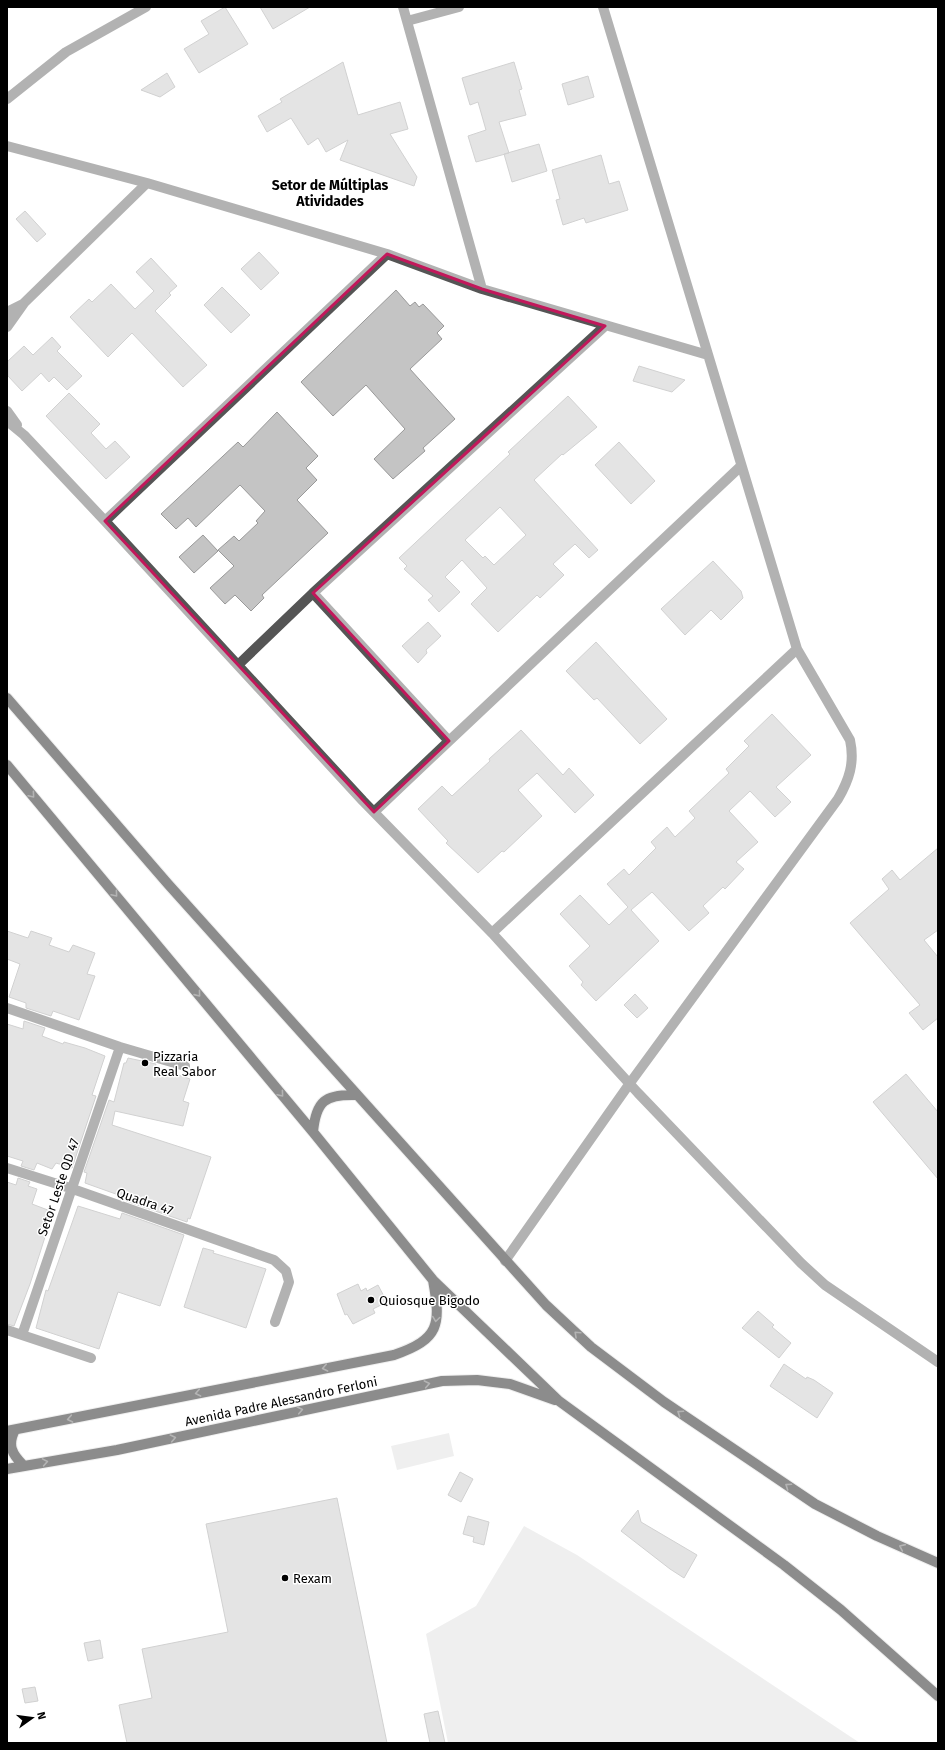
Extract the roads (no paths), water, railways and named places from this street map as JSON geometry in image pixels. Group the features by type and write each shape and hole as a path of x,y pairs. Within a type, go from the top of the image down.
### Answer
{"main road":[{"path":"7,698 168,884 505,1261 546,1305 591,1347 664,1402 815,1504 877,1536 938,1563"},
{"path":"7,765 313,1132 433,1280 559,1401 784,1566 841,1610 938,1696"},
{"path":"313,1132 314,1117 322,1103 329,1097 338,1095 356,1095"},
{"name":"Avenida Padre Alessandro Ferloni","path":"11,1430 394,1355 412,1349 423,1342 432,1333 437,1321 437,1303 433,1280"},
{"name":"Avenida Padre Alessandro Ferloni","path":"7,1469 23,1465 117,1450 442,1381 477,1380 510,1384 559,1401"},
{"path":"11,1430 10,1442 13,1454 23,1465"}],"street":[{"path":"7,99 66,52 146,7"},
{"path":"403,7 482,289"},
{"path":"407,22 459,7"},
{"path":"505,1261 630,1083 838,799 847,782 852,766 852,750 850,740 797,649 603,7"},
{"path":"7,146 148,183 387,254 482,289 708,355"},
{"path":"7,326 24,303 148,183"},
{"path":"105,521 387,254"},
{"path":"7,312 24,303"},
{"path":"238,665 313,593 605,326"},
{"path":"7,411 24,435"},
{"path":"7,421 24,435 374,812 492,933 630,1083 811,1273 824,1285 938,1362"},
{"path":"374,812 741,466"},
{"path":"313,593 449,742"},
{"path":"492,933 797,649"},
{"path":"7,1008 120,1047 185,1066"},
{"name":"Setor Leste QD 47","path":"22,1335 70,1188 120,1047"},
{"name":"Quadra 47","path":"7,1168 70,1188 274,1260 286,1271 289,1282 275,1322"},
{"path":"7,1330 91,1358"}],"place":[{"name":"Pizzaria Real Sabor","path":"145,1063"},
{"name":"Quiosque Bigodo","path":"371,1300"},
{"name":"Rexam","path":"285,1578"}],"district":[{"name":"Setor de Múltiplas Atividades","path":"330,194"}]}
